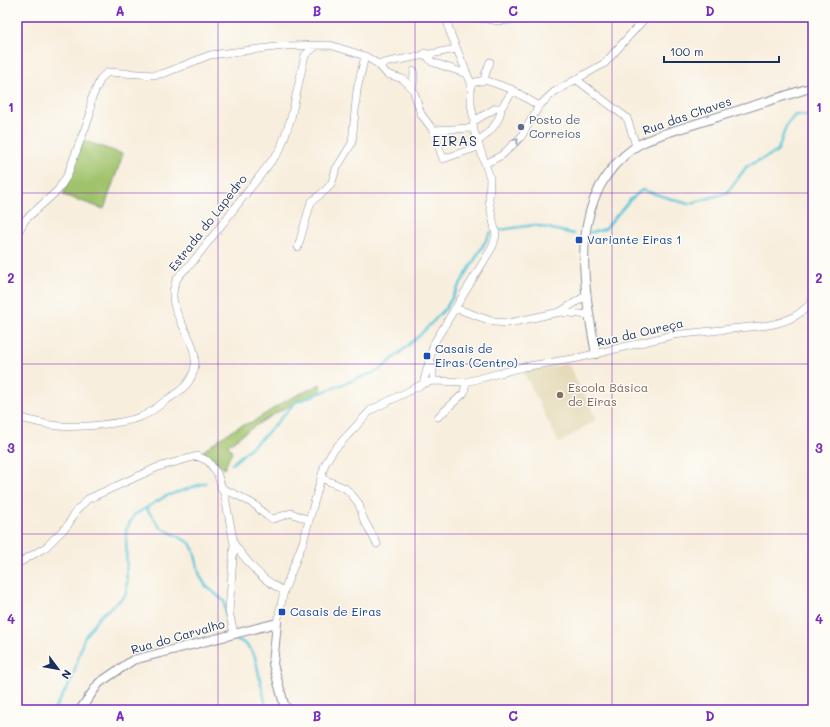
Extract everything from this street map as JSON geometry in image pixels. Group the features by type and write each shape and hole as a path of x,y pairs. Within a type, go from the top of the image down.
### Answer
{"street":[{"path":"422,384 426,366 430,360 434,343 494,246 496,235 489,201 490,178 477,144 471,104 471,83 449,30 447,17"},
{"path":"473,17 499,21 554,17"},
{"path":"485,164 502,155 521,138 539,106 554,92 605,63 646,17"},
{"path":"17,234 25,220 61,185 67,176 90,115 91,100 101,78 108,72 154,75 166,73 210,55 284,46 330,45 365,56 378,64 387,74 403,79 413,89"},
{"name":"Estrada do Lapedro","path":"17,417 58,426 86,425 126,420 141,417 185,388 192,377 195,365 193,346 174,307 173,289 175,283 177,278 191,264 280,150 291,118 305,55 316,46"},
{"path":"378,64 425,53 436,54 456,48"},
{"path":"425,53 432,62 467,74"},
{"path":"298,247 311,202 327,189 332,182 336,169 352,143 358,84 365,56"},
{"path":"485,80 485,75 490,62"},
{"path":"414,71 413,89 421,114 433,130 443,159 477,144 484,138 501,115 502,108 513,91"},
{"path":"471,83 485,80 513,91 539,106"},
{"path":"577,80 627,118 636,146"},
{"name":"Rua das Chaves","path":"596,354 589,315 583,249 588,216 596,192 610,172 636,146 660,135 813,87"},
{"path":"433,130 474,124 496,108 502,108"},
{"path":"560,312 587,295"},
{"name":"Rua da Oureça","path":"277,623 284,591 309,520 325,464 333,451 371,410 422,384 433,381 466,382 523,367 596,354 673,335 769,325 784,322 802,314 813,301"},
{"path":"455,308 494,322 509,323 560,312 589,315"},
{"path":"430,360 433,367 433,381"},
{"path":"438,417 464,393 466,382"},
{"path":"17,564 46,547 68,525 76,511 88,499 158,467 197,456 211,464 217,473 225,497 234,544 229,612 234,633"},
{"path":"321,478 345,488 360,504 363,518 377,544"},
{"path":"221,488 255,505 267,516 273,519 291,513 309,520"},
{"path":"234,544 258,575 270,584 284,591"},
{"path":"277,623 273,664 284,704 288,710"},
{"name":"Rua do Carvalho","path":"80,710 99,683 133,660 277,623"}],"shaded area":[{"name":"Escola Básica de Eiras","path":"568,364 597,419 559,443 523,371"}],"green space":[{"path":"82,140 123,154 104,209 63,195"},
{"path":"320,384 321,392 273,415 228,445 232,452 224,469 211,457 202,452 238,427 254,421 285,401"}],"waterway":[{"path":"590,233 605,229 630,200 642,190 688,204 727,193 747,166 777,152 787,124 795,115 813,116"},
{"path":"500,230 534,225 574,234"},
{"path":"232,464 265,435 296,402 380,370 420,335 446,308 491,232"},
{"path":"54,710 72,679 84,638 99,617 125,596 127,587 126,530 134,515 166,496 205,483"},
{"path":"146,508 160,527 190,543 194,551 200,576 206,586 224,601 227,625 234,639 247,645 255,657 267,710"}],"place":[{"name":"Posto de Correios","path":"521,127"},
{"name":"Variante Eiras 1","path":"579,240"},
{"name":"Casais de Eiras (Centro)","path":"427,356"},
{"name":"Escola Básica de Eiras","path":"560,395"},
{"name":"Casais de Eiras","path":"282,612"}],"district":[{"name":"EIRAS","path":"455,141"}]}
